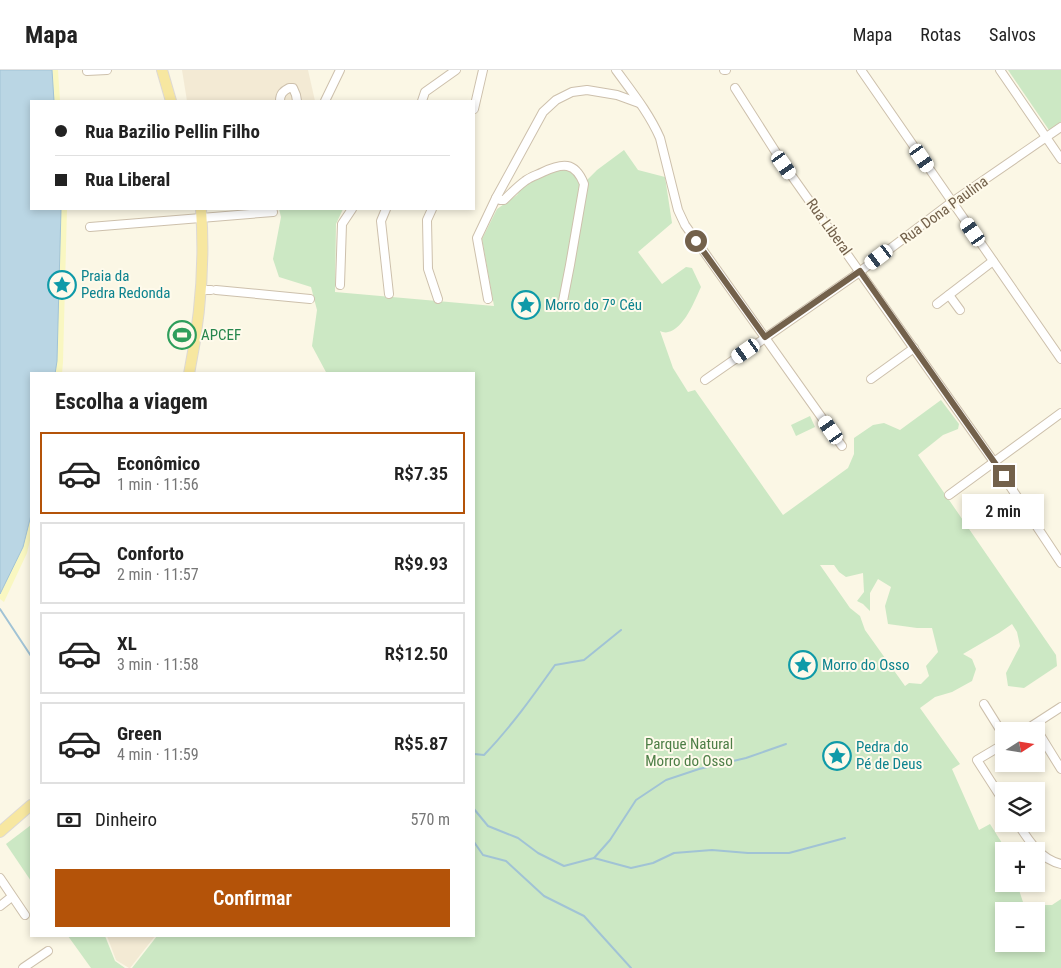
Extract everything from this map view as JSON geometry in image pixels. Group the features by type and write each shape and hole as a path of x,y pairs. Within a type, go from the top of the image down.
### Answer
{"main road":[{"path":"162,70 171,100"},
{"path":"166,70 167,86"},
{"path":"189,372 196,330 209,290 201,213"},
{"path":"0,832 30,806"}],"street":[{"path":"87,71 107,70"},
{"path":"325,100 340,70"},
{"path":"422,100 425,92 456,70"},
{"path":"475,105 483,70"},
{"path":"616,70 656,128 678,210 685,225 842,446"},
{"path":"861,70 1061,359"},
{"path":"1000,70 1061,159"},
{"path":"280,100 280,96 284,91 293,88 297,100"},
{"name":"Rua Liberal","path":"735,88 784,165 994,462 1061,563"},
{"path":"488,299 477,238 496,198 543,112 556,100 572,92 587,90 617,95 641,104"},
{"name":"Rua Dona Paulina","path":"705,380 860,271 952,202 1061,127"},
{"path":"496,198 504,200 526,180 556,166 570,167 576,170 580,176 584,184 563,301"},
{"path":"340,285 342,224 351,210"},
{"path":"386,210 381,221 389,294"},
{"path":"432,210 427,220 428,268 438,299"},
{"path":"90,227 201,213 273,212"},
{"path":"937,304 993,261"},
{"path":"209,290 310,299"},
{"path":"949,295 960,310"},
{"path":"871,380 914,348"},
{"path":"949,495 1061,413"},
{"path":"984,704 995,722"},
{"path":"1038,722 1061,707"},
{"path":"1045,743 1061,769"},
{"path":"995,749 977,760 995,788"},
{"path":"1023,832 1037,850 1054,862 1061,864"},
{"path":"0,878 25,915"},
{"path":"0,906 9,900"},
{"path":"23,968 48,951"}],"shaded area":[{"path":"182,70 308,70 315,100 187,100"},
{"path":"107,937 154,937 130,968 116,960"}],"green space":[{"path":"1008,70 1061,70 1061,122 1049,130"},
{"name":"Parque Natural Morro do Osso","path":"624,150 638,170 665,177 672,223 638,252 662,284 686,267 692,268 701,287 679,326 667,332 660,331 673,368 688,392 695,390 783,515 848,468 854,454 854,438 873,425 884,423 900,430 941,400 959,424 958,429 943,435 918,455 1056,655 1057,666 1024,688 1008,686 1006,673 1020,646 1017,632 1012,624 963,654 972,659 976,669 972,681 952,692 935,697 920,708 960,764 952,769 979,830 990,824 1001,842 995,842 995,892 1020,892 1023,902 995,902 995,952 1045,952 1045,905 1052,905 1061,899 1061,968 132,968 156,937 475,937 475,372 326,372 312,346 317,310 311,287 279,277 273,259 281,217 279,210 343,210 336,224 335,292 494,306 482,239 497,209 517,195 525,183 558,167 570,168 584,183 597,170","holes":["820,565 834,565 846,577 863,573 864,592 857,601 870,611 870,593 878,579 891,587 885,606 888,624 932,628 938,652 926,666 929,676 921,684 909,683 905,686 865,630 860,616 850,608"]},
{"path":"810,416 815,427 796,436 791,425"},
{"path":"30,826 30,880 6,844"},
{"path":"69,937 105,937 115,961 125,968 91,968"}],"sand":[{"path":"52,70 58,70 60,100 54,100"},
{"name":"Praia da Pedra Redonda","path":"61,210 67,210 62,372 55,372"},
{"path":"30,519 30,540 27,553 4,602 0,599 0,594 23,547"}],"water":[{"path":"0,70 52,70 54,100 30,100 30,210 61,210 57,361 55,372 30,372 30,519 23,547 0,594"}],"waterway":[{"path":"0,609 30,654"},
{"path":"475,754 484,755 494,744 555,665 584,660 621,630"},
{"path":"475,810 488,826 518,838 538,853 564,866 594,858 610,840 636,800 666,780 699,769 746,758 786,744"},
{"path":"594,858 631,868 653,863 674,853 712,850 748,853 789,853 845,838"},
{"path":"475,843 483,855 506,861 544,896 584,916 631,968"}],"place":[{"name":"Praia da Pedra Redonda","path":"62,285"},
{"name":"Morro do 7º Céu","path":"526,305"},
{"name":"APCEF","path":"182,335"},
{"name":"Morro do Osso","path":"803,665"},
{"name":"Pedra do Pé de Deus","path":"837,756"}],"route":[{"path":"696,241 765,337 860,271 1004,476"}]}
